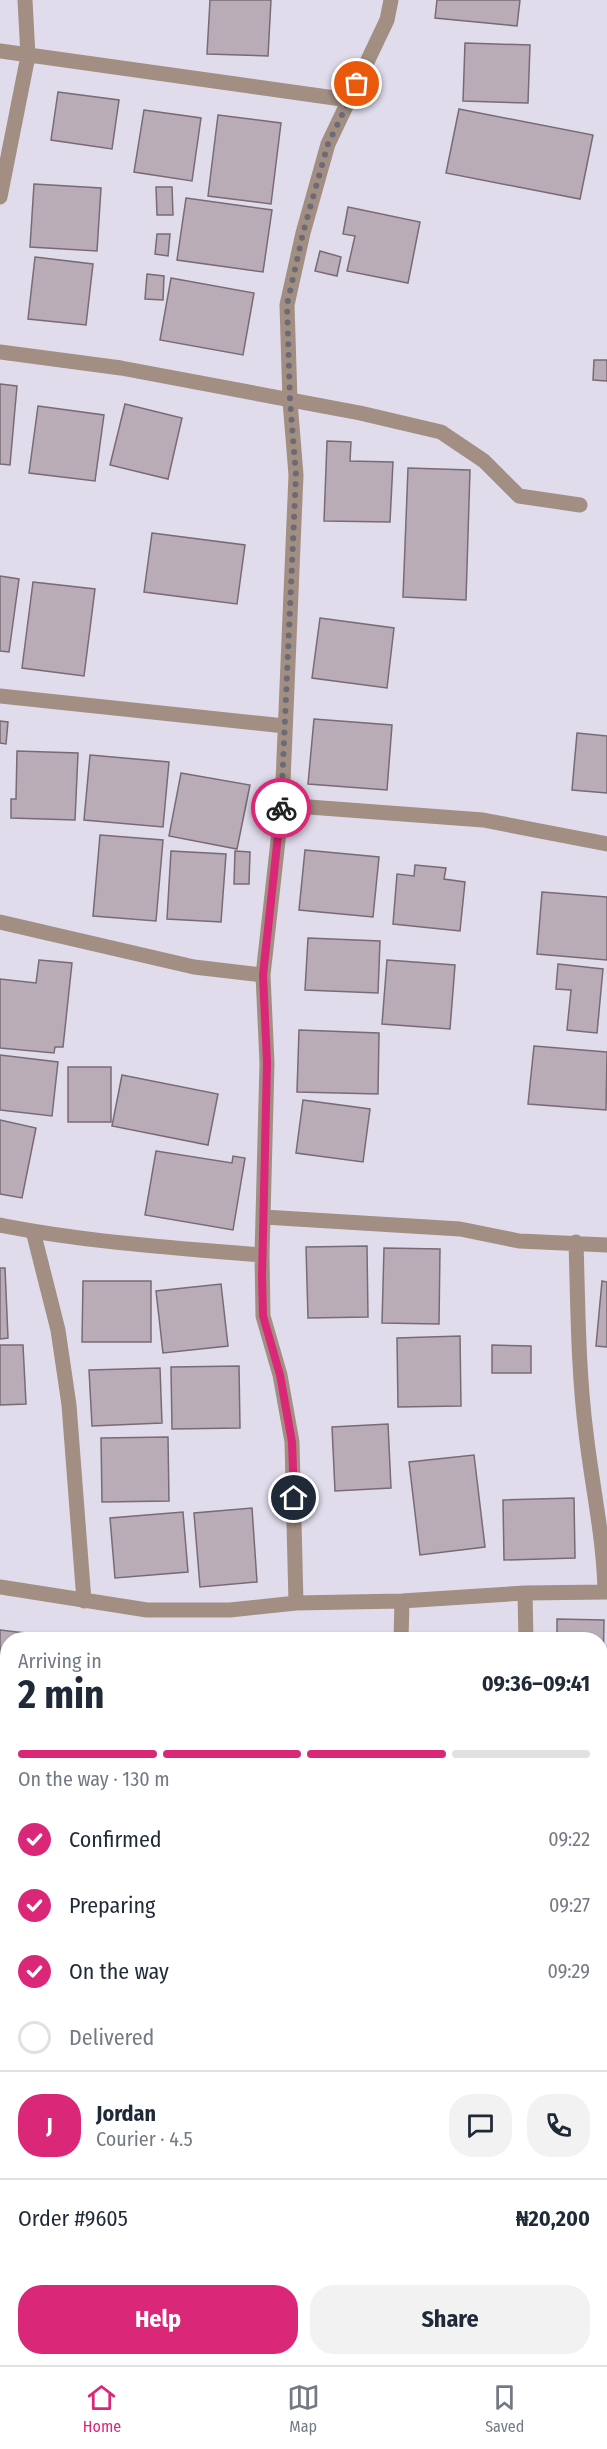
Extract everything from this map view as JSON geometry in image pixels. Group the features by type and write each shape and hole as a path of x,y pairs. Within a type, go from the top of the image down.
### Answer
{"street":[{"path":"0,197 28,56 25,0"},
{"path":"296,1603 292,1442 280,1375 263,1316 262,1255 267,1063 263,975 282,805 296,475 290,401 287,305 303,233 328,144 387,20 391,0"},
{"path":"0,51 349,100"},
{"path":"0,352 121,368 360,413 441,432 484,461 519,496 580,505"},
{"path":"0,696 285,726"},
{"path":"282,805 483,820 607,844"},
{"path":"0,922 194,968 263,975"},
{"path":"264,1217 460,1229 519,1241 607,1245"},
{"path":"0,1225 156,1246 262,1255"},
{"path":"33,1231 58,1330 69,1405 84,1601"},
{"path":"0,1587 147,1610 230,1610 296,1603 402,1601 525,1593 606,1592 604,1557 586,1432 578,1332 576,1242"},
{"path":"525,1593 526,1632"},
{"path":"400,1632 402,1601"}],"building":[{"path":"210,0 271,0 268,56 207,54"},
{"path":"437,0 520,0 517,26 435,18"},
{"path":"465,43 530,45 528,103 463,101"},
{"path":"58,92 119,100 112,149 51,140"},
{"path":"459,109 593,135 580,199 446,173"},
{"path":"144,110 201,118 192,181 134,172"},
{"path":"218,115 281,123 271,204 208,196"},
{"path":"34,184 101,188 97,251 30,247"},
{"path":"156,187 172,187 173,215 157,215"},
{"path":"186,198 272,210 263,272 177,260"},
{"path":"348,207 420,222 408,283 347,271 355,236 343,234"},
{"path":"157,234 170,234 168,256 155,254"},
{"path":"320,251 341,257 337,276 315,271"},
{"path":"35,257 93,264 86,325 28,319"},
{"path":"147,274 164,276 163,300 145,299"},
{"path":"171,278 254,293 243,355 160,340"},
{"path":"594,360 607,360 607,381 593,380"},
{"path":"0,384 17,386 10,465 0,464"},
{"path":"125,404 182,418 168,479 110,465"},
{"path":"38,406 104,415 95,481 29,473"},
{"path":"327,441 351,442 350,461 393,462 390,522 324,521"},
{"path":"408,468 470,470 466,600 403,597"},
{"path":"152,533 245,545 237,604 144,592"},
{"path":"0,576 19,579 9,652 0,651"},
{"path":"33,582 95,589 84,676 22,668"},
{"path":"320,618 394,628 387,688 312,678"},
{"path":"314,719 392,725 387,790 308,784"},
{"path":"0,721 8,722 6,744 0,743"},
{"path":"577,733 607,736 607,793 572,790"},
{"path":"17,751 78,753 75,820 11,818 11,799 16,799"},
{"path":"90,755 169,762 163,827 84,820"},
{"path":"181,773 250,785 237,849 169,836"},
{"path":"100,835 163,840 156,921 93,916"},
{"path":"305,850 379,857 373,917 299,910"},
{"path":"171,851 226,854 221,922 167,919"},
{"path":"235,851 250,852 249,884 234,884"},
{"path":"415,865 446,868 444,879 465,882 460,931 393,924 397,874 414,876"},
{"path":"542,892 607,897 607,960 537,954"},
{"path":"308,938 380,941 378,993 305,990"},
{"path":"39,960 72,963 63,1047 55,1047 54,1053 0,1048 0,979 36,983"},
{"path":"387,960 455,965 450,1029 382,1024"},
{"path":"558,964 603,969 597,1033 567,1030 571,990 556,989"},
{"path":"299,1030 379,1033 378,1094 297,1092"},
{"path":"534,1046 607,1052 606,1110 528,1104"},
{"path":"0,1055 58,1062 52,1116 0,1110"},
{"path":"68,1067 111,1067 111,1122 68,1122"},
{"path":"122,1075 218,1094 208,1145 112,1126"},
{"path":"303,1100 370,1109 363,1162 296,1153"},
{"path":"0,1120 36,1128 22,1198 0,1194"},
{"path":"156,1151 232,1163 233,1156 245,1158 233,1230 145,1215"},
{"path":"367,1246 368,1317 308,1318 306,1247"},
{"path":"384,1248 440,1249 439,1324 382,1323"},
{"path":"0,1268 5,1268 8,1338 0,1339"},
{"path":"83,1281 151,1281 151,1342 82,1342"},
{"path":"602,1281 607,1282 607,1347 596,1346"},
{"path":"221,1284 228,1346 163,1353 156,1291"},
{"path":"460,1336 461,1406 398,1407 397,1338"},
{"path":"0,1345 23,1345 26,1404 0,1405"},
{"path":"492,1345 531,1346 531,1373 492,1373"},
{"path":"239,1366 240,1428 172,1429 171,1367"},
{"path":"160,1368 162,1423 92,1426 89,1370"},
{"path":"388,1424 391,1488 335,1491 332,1427"},
{"path":"168,1437 169,1501 102,1502 101,1438"},
{"path":"474,1455 485,1547 420,1555 409,1462"},
{"path":"574,1498 575,1558 504,1560 503,1500"},
{"path":"252,1508 257,1582 200,1587 194,1513"},
{"path":"183,1512 188,1572 115,1578 110,1518"},
{"path":"557,1619 604,1620 604,1632 557,1632"}],"way so far":[{"path":"281,808 296,475 290,401 287,305 303,233 328,144 357,84"}],"route":[{"path":"281,808 263,975 267,1063 262,1276 263,1316 280,1375 292,1442 294,1498"}]}
